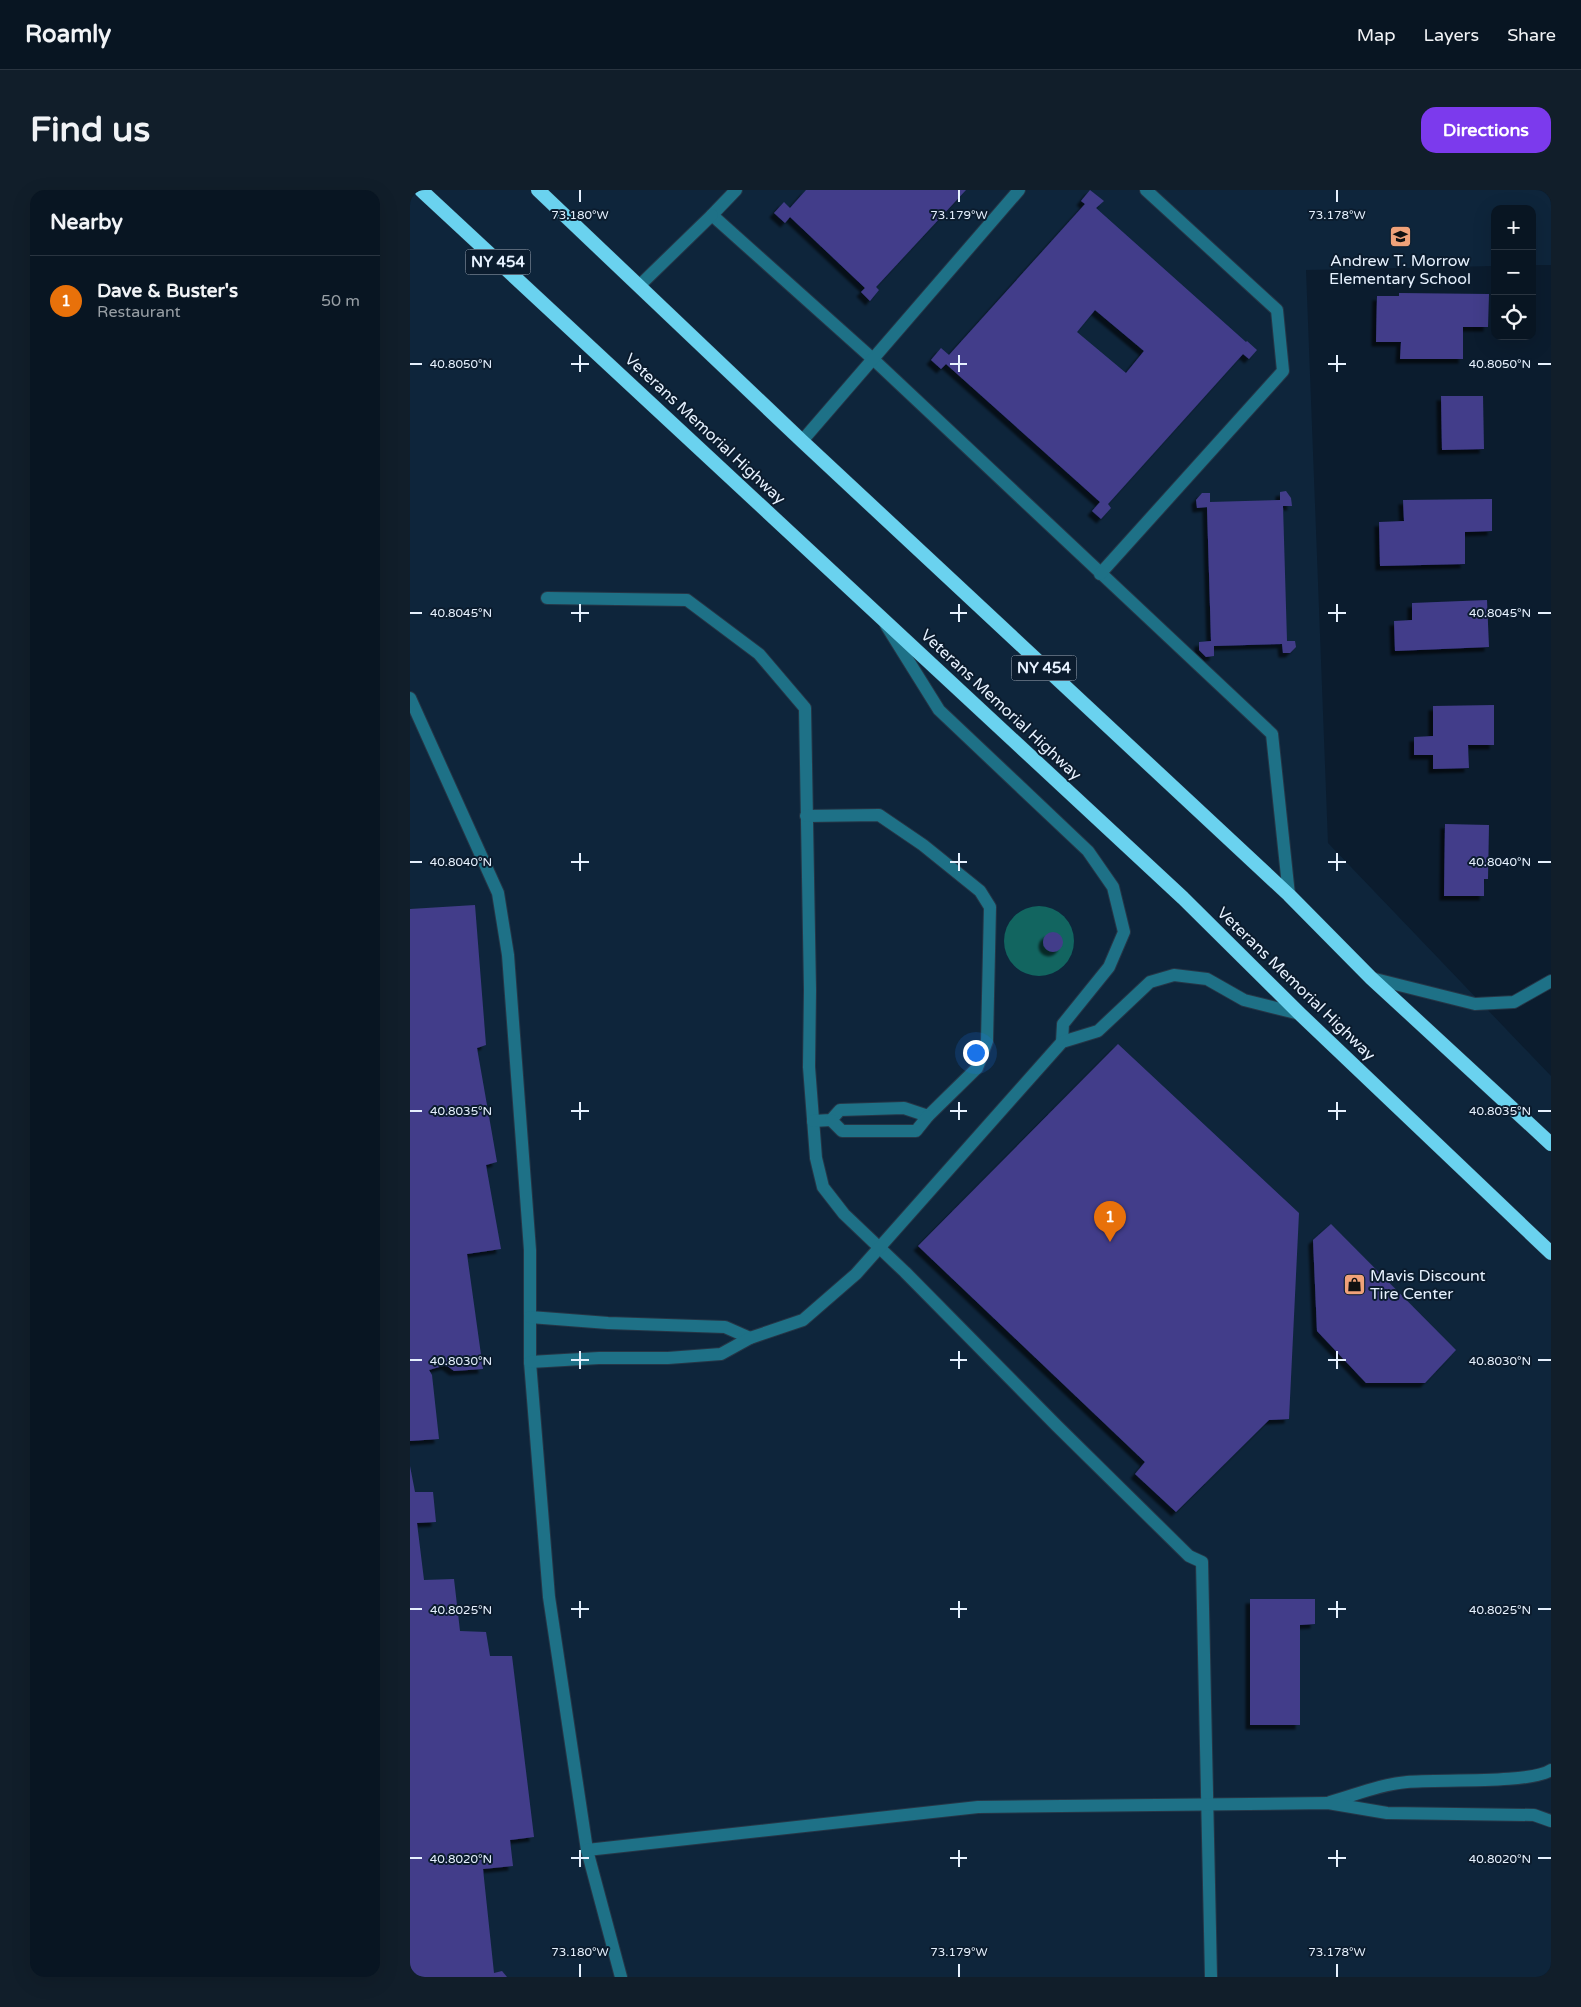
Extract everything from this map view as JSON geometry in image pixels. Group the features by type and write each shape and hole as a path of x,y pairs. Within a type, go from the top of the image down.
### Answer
{"highway":[{"name":"Veterans Memorial Highway","path":"421,190 1176,892 1300,1014 1551,1253"},
{"name":"NY 454","path":"538,190 802,441 1289,895 1371,978 1551,1144"}],"street":[{"path":"639,286 736,190"},
{"path":"802,441 1019,190"},
{"path":"1100,574 1283,371 1277,310 1146,190"},
{"path":"712,215 874,360 1272,734 1289,895"},
{"path":"547,598 688,600 759,654 805,708 810,990 809,1067 816,1158 823,1187 844,1214 1071,1440 1190,1556 1202,1562 1211,1977"},
{"path":"880,617 939,710 1088,851 1113,887 1124,932 1109,967 1063,1024 1062,1042"},
{"path":"410,698 498,893 508,955 530,1250 530,1362 549,1597 588,1850 621,1977"},
{"path":"806,816 879,815 923,845 980,891 990,907 987,1041 978,1068 928,1116 916,1131 842,1131 830,1120"},
{"path":"530,1362 599,1358 668,1358 721,1354 750,1338 802,1320 856,1274 1062,1042 1098,1031 1150,982 1174,975 1207,979 1244,1000 1300,1014"},
{"path":"1371,978 1475,1004 1514,1002 1551,981"},
{"path":"813,1121 830,1120 840,1110 904,1108 928,1116"},
{"path":"530,1317 608,1323 725,1327 750,1338"},
{"path":"1328,1803 1406,1782 1518,1778 1546,1773 1551,1770"},
{"path":"588,1850 957,1808 1328,1803 1387,1813 1534,1815 1551,1821"}],"shaded area":[{"path":"410,190 1551,190 1551,265 1536,265 1536,205 1491,205 1491,266 1306,270 1328,843 1551,1076 1551,1977 410,1977"},
{"path":"1046,906 1059,912 1068,921 1072,927 1074,941 1072,955 1064,966 1053,974 1032,976 1025,974 1014,966 1006,955 1004,934 1006,927 1014,916 1025,908"}],"building":[{"path":"806,190 966,190 876,287 879,290 870,301 861,292 865,288 790,217 785,223 774,213 784,202 790,208"},
{"path":"1090,190 1104,201 1096,208 1257,350 1249,359 1243,354 1108,504 1111,508 1101,519 1092,511 1100,502 946,364 941,369 931,360 941,348 949,355 1085,204 1081,201","holes":["1095,310 1144,351 1126,373 1077,332"]},
{"path":"1399,293 1489,294 1488,327 1463,327 1463,359 1400,359 1401,342 1376,342 1377,296 1399,296"},
{"path":"1441,396 1483,396 1484,449 1442,450"},
{"path":"1286,491 1291,498 1292,506 1283,506 1287,641 1295,641 1296,647 1290,653 1283,653 1282,644 1214,646 1214,656 1206,657 1199,650 1199,642 1211,641 1207,507 1197,508 1196,500 1202,493 1210,493 1210,502 1280,500 1280,492"},
{"path":"1492,499 1492,531 1465,532 1465,564 1380,566 1379,522 1404,521 1403,500"},
{"path":"1487,600 1489,647 1395,651 1394,621 1412,620 1412,603"},
{"path":"1494,705 1494,745 1468,745 1469,768 1433,769 1433,755 1414,755 1414,737 1433,736 1433,706"},
{"path":"1445,824 1489,825 1488,879 1484,879 1484,896 1444,896"},
{"path":"475,905 486,1045 477,1048 497,1162 486,1165 501,1249 467,1254 483,1369 454,1371 446,1365 429,1370 432,1375 439,1439 410,1441 410,909"},
{"path":"1053,932 1060,935 1063,942 1060,949 1053,952 1046,949 1043,942 1046,935"},
{"path":"1118,1044 1299,1213 1289,1419 1269,1420 1176,1512 1135,1474 1145,1462 918,1246"},
{"name":"Mavis Discount Tire Center","path":"1331,1224 1456,1350 1425,1383 1366,1383 1317,1331 1313,1240"},
{"path":"410,1466 415,1492 433,1492 436,1522 417,1523 424,1580 454,1579 460,1631 486,1632 490,1656 512,1656 534,1837 510,1840 513,1866 483,1869 494,1973 502,1971 507,1977 410,1977"},
{"path":"1250,1599 1315,1599 1315,1624 1300,1625 1300,1725 1250,1725"}],"place":[{"name":"Andrew T. Morrow Elementary School","path":"1400,237"},
{"name":"Dave & Buster's","path":"1110,1242"},
{"name":"Mavis Discount Tire Center","path":"1354,1285"}]}
